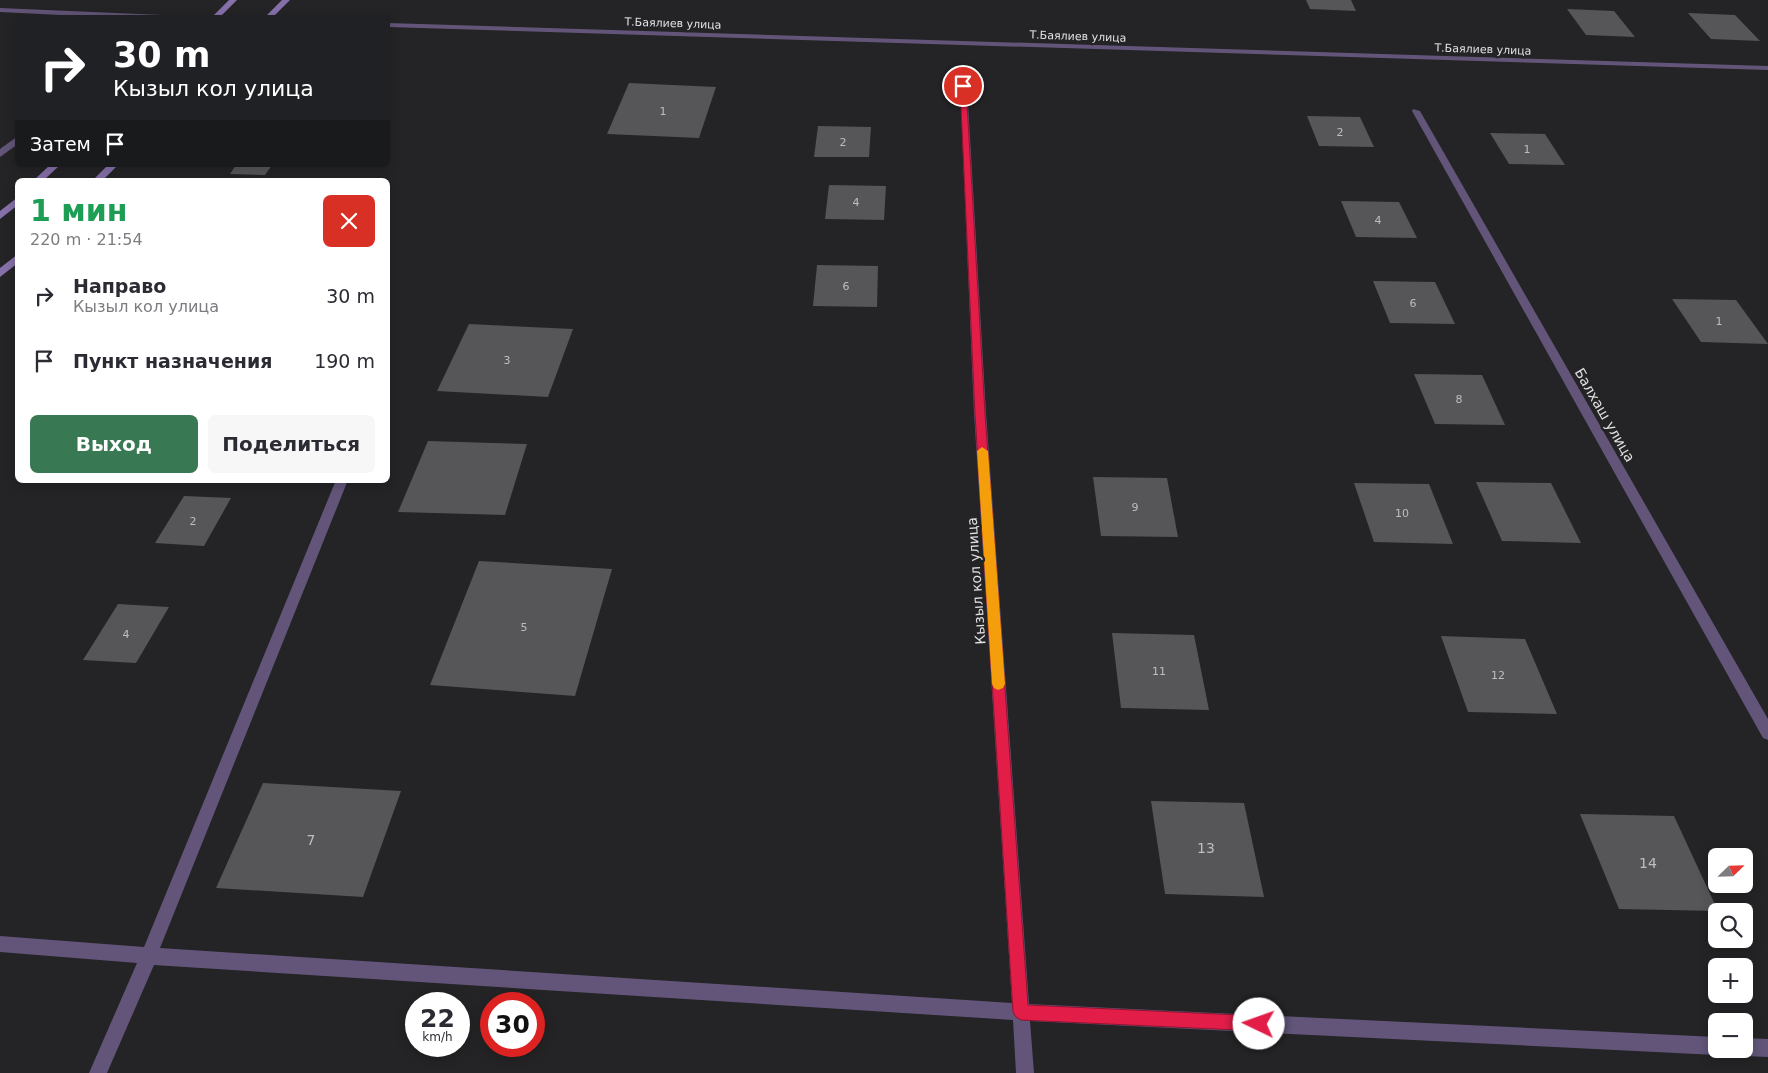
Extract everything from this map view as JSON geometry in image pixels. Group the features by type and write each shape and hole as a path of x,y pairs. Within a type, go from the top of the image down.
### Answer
{"main road":[{"path":"217,15 234,0"},
{"path":"270,15 286,0"},
{"path":"41,178 53,167"},
{"path":"100,178 111,167"},
{"path":"0,216 15,203"},
{"path":"0,274 15,260"}],"street":[{"path":"0,10 127,15"},
{"name":"Т.Баялиев улица","path":"390,25 1768,68"},
{"name":"Кызыл кол улица","path":"963,86 980,414 1026,1073"},
{"name":"Балхаш улица","path":"1416,111 1768,733"},
{"path":"0,154 15,141"},
{"path":"98,1073 149,956 341,483"},
{"path":"0,944 149,956 1021,1012 1708,1046"},
{"path":"1753,1047 1768,1048"}],"building":[{"path":"1306,0 1351,0 1356,11 1310,9"},
{"path":"1567,9 1614,11 1635,37 1586,35"},
{"path":"1688,13 1735,15 1760,41 1711,39"},
{"path":"629,83 716,87 699,138 607,134"},
{"path":"1307,116 1360,117 1374,147 1319,146"},
{"path":"818,126 871,127 869,157 814,157"},
{"path":"1490,133 1545,134 1565,165 1509,164"},
{"path":"235,167 271,167 265,175 230,174"},
{"path":"829,185 886,186 884,220 825,219"},
{"path":"1341,201 1399,202 1417,238 1356,237"},
{"path":"817,265 878,266 877,307 813,306"},
{"path":"1373,281 1435,282 1455,324 1390,323"},
{"path":"1672,299 1736,300 1768,344 1701,342"},
{"path":"469,324 573,329 548,397 437,391"},
{"path":"1414,374 1482,375 1505,425 1435,424"},
{"path":"428,441 527,444 505,515 398,512"},
{"path":"1093,477 1167,478 1178,537 1101,536"},
{"path":"1476,482 1551,483 1581,543 1502,541"},
{"path":"1354,483 1429,484 1453,544 1374,542"},
{"path":"184,496 231,498 204,546 155,543"},
{"path":"479,561 612,569 575,696 430,685"},
{"path":"118,604 169,607 136,663 83,660"},
{"path":"1112,633 1194,635 1209,710 1121,708"},
{"path":"1441,636 1525,639 1557,714 1468,712"},
{"path":"263,783 401,791 363,897 216,888"},
{"path":"1151,801 1244,803 1264,897 1165,894"},
{"path":"1580,814 1674,816 1708,893 1714,903 1708,903 1708,911 1619,909"}],"slow traffic":[{"path":"982,451 998,684"}],"route":[{"path":"963,86 980,414 1021,1012 1259,1024"}]}
